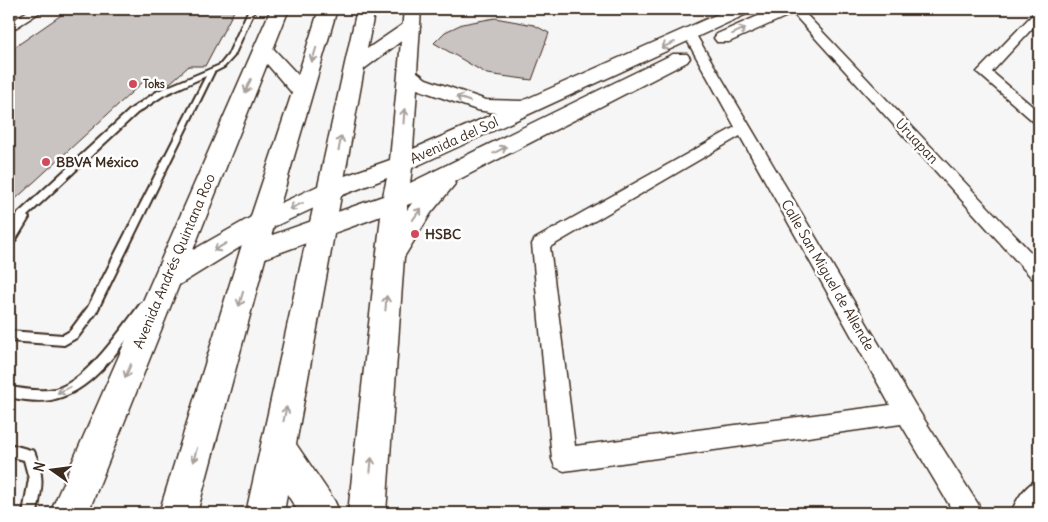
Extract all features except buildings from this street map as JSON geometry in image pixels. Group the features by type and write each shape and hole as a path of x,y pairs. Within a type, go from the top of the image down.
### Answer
{"street":[{"path":"9,28 39,9"},
{"name":"Avenida Andrés Quintana Roo","path":"69,513 280,9"},
{"path":"178,513 262,222 328,9"},
{"path":"265,513 366,9"},
{"name":"Avenida del Sol","path":"254,252 395,201 456,172 693,42 744,9"},
{"name":"Avenida del Sol","path":"167,278 262,222 331,190 401,164 528,107 693,42 788,9"},
{"name":"Uruapan","path":"795,9 1039,273"},
{"path":"1039,14 984,72 1039,119"},
{"path":"354,67 412,18"},
{"path":"367,513 395,201 401,164 412,18"},
{"name":"Calle San Miguel de Allende","path":"693,42 907,413 969,513"},
{"path":"263,49 303,93"},
{"path":"407,74 420,83 484,106 528,107"},
{"path":"744,128 541,244 564,459 907,413"},
{"path":"390,255 422,207 456,172"},
{"path":"278,448 321,513"},
{"path":"1024,513 1039,492"}],"lane":[{"path":"9,228 134,111 161,94 211,73 222,66 231,56 252,9"},
{"path":"9,336 64,340 74,334 92,310 211,73"},
{"path":"9,243 31,207"},
{"path":"9,392 56,394 79,383 105,355 167,278"},
{"path":"9,450 29,455 36,479 30,513"}],"place":[{"name":"Toks","path":"133,84"},
{"name":"BBVA México","path":"46,162"},
{"name":"HSBC","path":"415,234"}]}
